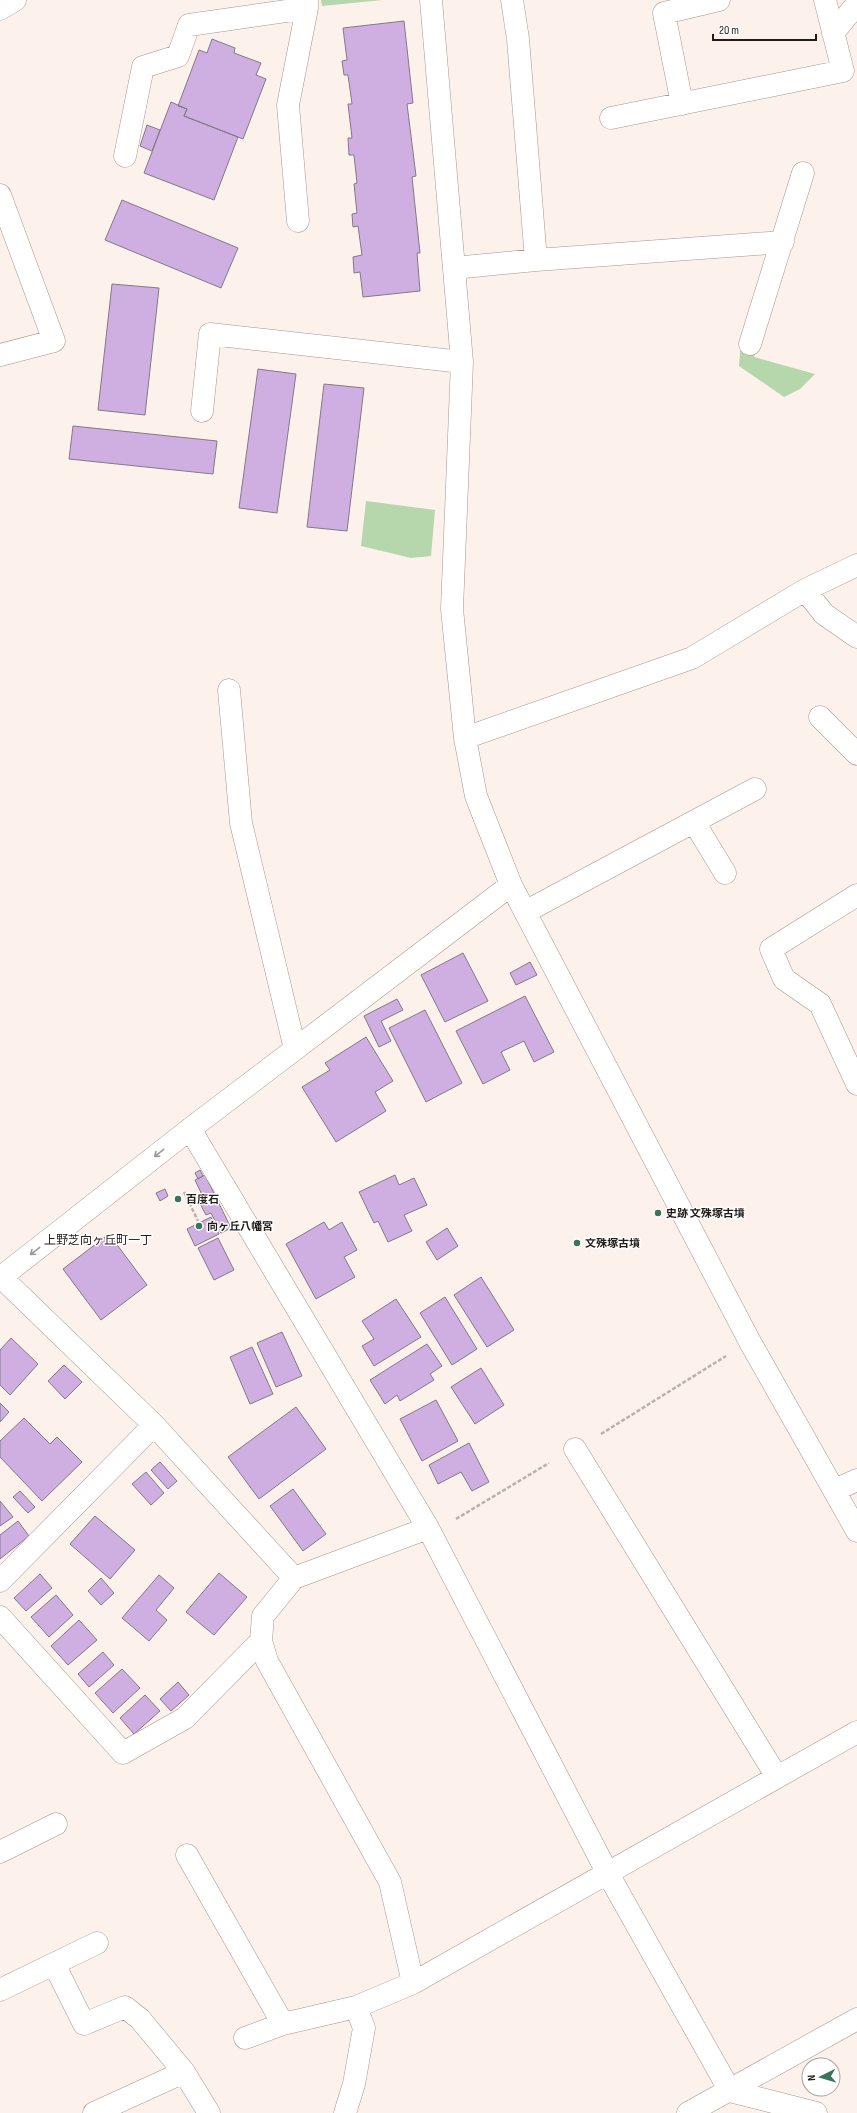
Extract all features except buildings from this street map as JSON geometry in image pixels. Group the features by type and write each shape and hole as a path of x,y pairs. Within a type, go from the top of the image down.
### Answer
{"street":[{"path":"0,9 15,0"},
{"path":"430,0 462,362 452,609 465,738 476,796 511,885 750,1342 857,1531"},
{"path":"512,0 518,39 536,260"},
{"path":"682,104 664,13 719,0"},
{"path":"611,118 843,71 825,0"},
{"path":"124,156 143,67 178,56 189,25 307,4 288,105 298,221"},
{"path":"833,33 857,4"},
{"path":"750,344 803,174"},
{"path":"0,195 54,340 0,356"},
{"path":"454,268 536,260 783,242"},
{"path":"202,411 210,334 462,362"},
{"path":"465,738 692,658 805,590 857,565"},
{"path":"805,590 824,614 857,637"},
{"path":"230,690 241,823 295,1049"},
{"path":"820,717 857,754"},
{"path":"525,912 755,789"},
{"path":"694,822 725,873"},
{"path":"294,1578 154,1425 0,1278 190,1129 511,885"},
{"path":"857,895 771,949 784,979 820,1004 857,1084"},
{"path":"190,1129 428,1528 607,1872 730,2091 808,2112"},
{"path":"0,1580 154,1425"},
{"path":"575,1449 777,1777"},
{"path":"835,1490 857,1480"},
{"path":"413,1982 390,1882 267,1661 261,1641 263,1616 294,1578 428,1528"},
{"path":"0,1617 123,1753 185,1718 261,1641"},
{"path":"245,2038 283,2024 356,2008 413,1982 857,1732"},
{"path":"0,1852 56,1824"},
{"path":"187,1855 283,2024"},
{"path":"0,1990 97,1943"},
{"path":"54,1964 84,2024 125,2007 140,2019 184,2072 209,2113"},
{"path":"345,2113 354,2084 364,2028 356,2008"},
{"path":"688,2113 857,2019"},
{"path":"94,2113 184,2072"}],"path":[{"path":"184,1192 198,1221"}],"green space":[{"path":"321,0 383,0 322,6"},
{"path":"741,341 758,346 754,357 815,374 800,389 784,397 739,366"},
{"path":"366,501 435,510 431,556 411,558 361,546"}],"place":[{"name":"百度石","path":"178,1199"},
{"name":"史跡 文殊塚古墳","path":"658,1213"},
{"name":"向ヶ丘八幡宮","path":"199,1226"},
{"name":"文殊塚古墳","path":"577,1243"}],"district":[{"name":"上野芝向ヶ丘町一丁","path":"98,1240"}]}
